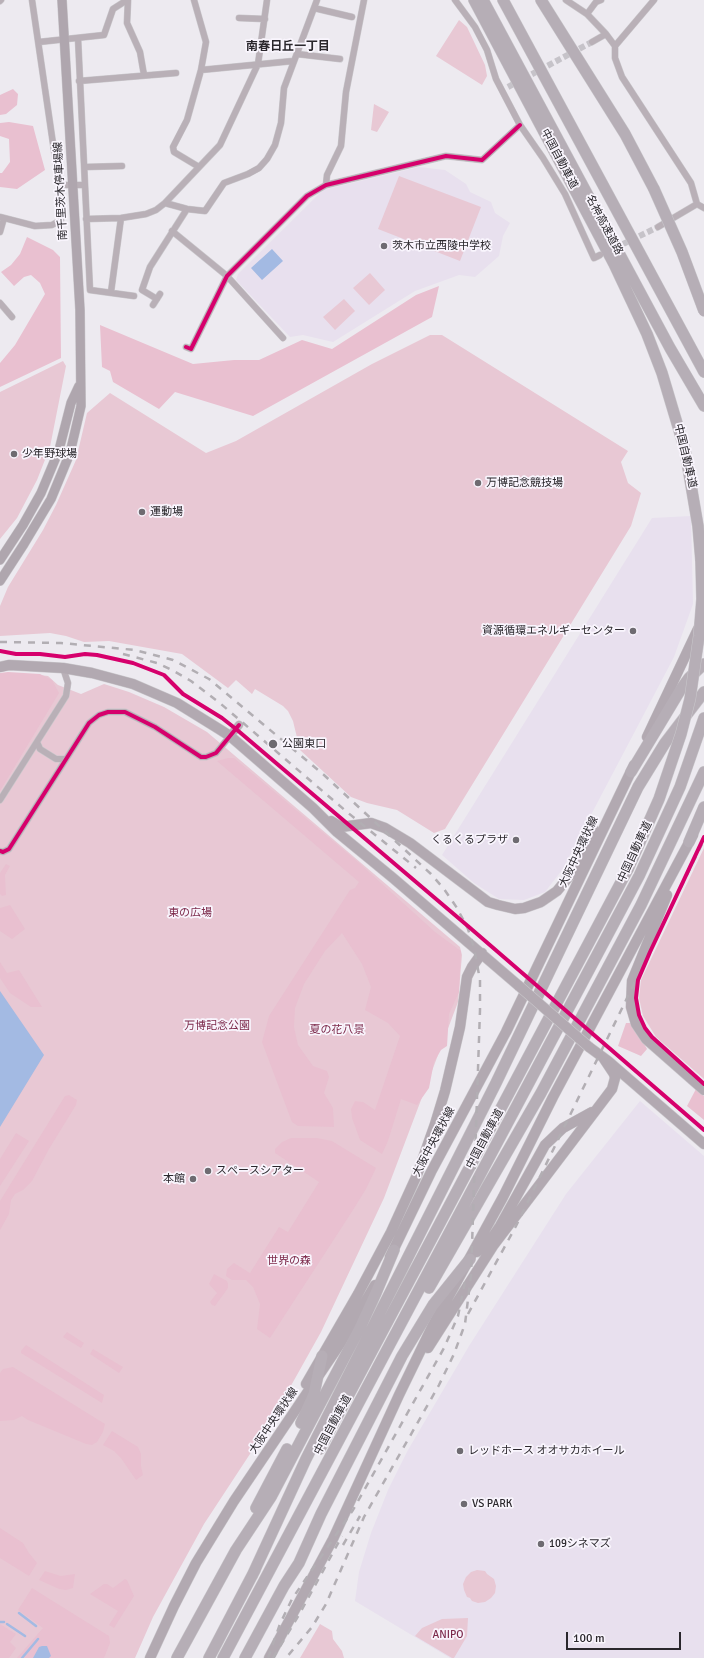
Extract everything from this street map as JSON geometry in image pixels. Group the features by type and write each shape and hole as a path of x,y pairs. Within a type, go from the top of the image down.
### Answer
{"highway":[{"name":"中国自動車道","path":"209,1658 628,869 659,799 681,734 690,699 700,636 702,599 701,561 698,526 685,450 664,379 647,334 614,264 474,0"},
{"name":"名神高速道路","path":"483,0 670,348 704,406"},
{"name":"名神高速道路","path":"503,0 704,372"},
{"path":"541,0 625,134 654,189 682,252 704,311"},
{"path":"631,772 681,689 689,678 704,664"},
{"path":"252,1576 306,1459 492,1090 629,805 665,743 704,692"},
{"name":"中国自動車道","path":"223,1658 330,1460 640,876 680,787 704,718"},
{"path":"330,1460 358,1419 450,1250 541,1094 641,905 704,772"},
{"path":"689,842 704,807"},
{"path":"236,1550 270,1497 337,1370 376,1293 394,1250"},
{"path":"245,1658 284,1586 299,1563 321,1514 402,1356 433,1306 470,1259"},
{"path":"177,1658 236,1550 263,1493 306,1413 318,1377 322,1356"}],"main road":[{"name":"南千里茨木停車場線","path":"0,580 42,515 60,477 70,453 81,406 80,310 62,0"},
{"name":"南千里茨木停車場線","path":"0,560 23,525 41,493 59,450 71,404 81,381"},
{"name":"大阪中央環状線","path":"150,1658 196,1563 231,1506 340,1344 394,1250 431,1172 506,1032 704,617"},
{"path":"3,665 63,668 92,673 133,684 177,703 230,736 313,808 337,832 482,953 704,1144"},
{"path":"313,808 341,827 371,823 385,828 410,843 488,902 515,909 528,907 541,902 557,891 571,874 599,824 617,799"},
{"path":"269,1658 333,1539 432,1327 503,1197 553,1097 704,815"},
{"path":"678,863 668,893 632,981 631,1007 636,1024 646,1039 704,1090"},
{"path":"269,1449 388,1239 417,1175 435,1124 444,1091 460,1027 467,977 482,953"},
{"path":"399,1395 482,1262 612,1089 615,1078 614,1074 604,1059"},
{"path":"470,1259 493,1236 500,1226 545,1145 563,1128 585,1117 600,1106"}],"street":[{"path":"0,232 2,217 35,226 52,225 61,220 62,211 60,185 32,0"},
{"path":"39,42 104,35 113,9 128,0"},
{"path":"128,0 127,23 140,52 144,76"},
{"path":"194,0 206,42 201,70 187,120 173,147 174,152 199,167"},
{"path":"86,218 121,218 146,214 156,210 165,203 220,145 258,64 267,0"},
{"path":"165,203 187,209 204,211 224,184 259,168 267,159 275,145 281,123 284,88 317,0"},
{"path":"326,185 327,175 341,146 346,92 364,0"},
{"path":"455,0 474,27 487,50 502,91 520,125 543,158 565,194 594,258 600,255"},
{"path":"566,0 587,14 615,46 615,58 622,77 691,183 697,204 704,208"},
{"path":"587,14 596,2 601,0"},
{"path":"615,46 654,0"},
{"path":"314,8 352,17"},
{"path":"239,18 265,19"},
{"path":"592,42 606,34"},
{"path":"78,38 90,290 134,296"},
{"path":"297,54 340,59"},
{"path":"201,70 293,61"},
{"path":"79,81 176,73"},
{"path":"502,91 508,87"},
{"path":"186,347 191,349 227,276 307,196 326,185 446,156 482,160 520,125"},
{"path":"85,167 122,166"},
{"path":"60,185 85,185"},
{"path":"658,226 697,204"},
{"path":"157,299 142,290 150,267 187,209"},
{"path":"111,292 121,218"},
{"path":"172,231 227,276 283,338"},
{"path":"0,303 3,311 12,317"},
{"path":"0,800 66,696 68,683 63,668"},
{"path":"0,851 3,852 9,849 88,723 99,714 108,712 125,712 155,726 201,757 206,757 216,753 239,725"},
{"path":"37,742 40,749 56,759 65,759"}],"shaded area":[{"name":"茨木市立西陵中学校","path":"419,167 445,170 466,184 470,192 491,202 495,213 510,223 503,236 499,256 475,277 459,275 415,291 333,342 303,335 290,337 236,280 238,274 321,192 327,189"},
{"path":"691,516 693,604 674,657 562,870 545,892 524,900 499,899 474,883 442,855 652,518"},
{"path":"640,1101 704,1156 704,1658 450,1658 355,1601 359,1572 371,1533 388,1490 408,1450 469,1346 566,1194"}],"green space":[{"path":"459,20 467,27 485,65 487,76 482,85 436,56"},
{"path":"13,89 18,94 17,105 6,114 0,115 0,95"},
{"path":"374,104 389,112 377,132 371,130"},
{"path":"9,122 33,126 45,170 17,189 0,187 0,173 2,173 10,162 9,139 0,136 0,123"},
{"path":"399,176 481,207 460,261 378,229"},
{"path":"27,237 53,250 60,257 61,358 0,387 0,363 15,345 45,294 40,283 31,275 24,277 14,286 1,272 11,265 20,254"},
{"path":"370,273 385,290 369,305 353,288"},
{"path":"439,286 432,317 253,416 175,392 159,409 113,382 110,371 102,367 100,325 193,364 234,360 259,360 302,340 332,349 416,295"},
{"path":"344,299 355,311 335,330 323,317"},
{"path":"430,335 442,335 628,451 621,462 628,483 641,493 631,526 445,829 434,833 397,810 367,803 351,797 300,750 293,721 288,711 283,706 255,689 252,694 236,680 228,688 182,654 109,641 84,642 50,633 0,636 0,606 8,587 43,530 56,505 76,460 87,413 110,393 206,453 236,441 372,364"},
{"path":"63,361 66,366 50,447 37,480 17,518 0,539 0,392"},
{"path":"0,673 40,674 52,680 59,693 0,791"},
{"name":"万博記念公園","path":"30,674 48,676 58,685 81,694 104,684 129,692 164,707 207,732 460,947 462,955 458,1002 384,1198 321,1332 269,1425 204,1524 153,1617 135,1658 0,1658 0,676"},
{"path":"234,758 359,863 435,932 461,951 459,992 449,1014 447,1046 441,1050 434,1062 429,1088 417,1105 401,1099 388,1141 382,1154 360,1140 352,1118 351,1109 355,1101 363,1102 375,1110 400,1036 388,1023 365,1010 371,987 362,964 342,933 325,951 304,984 295,1008 294,1027 298,1045 313,1066 327,1071 329,1077 324,1093 333,1108 334,1127 298,1126 292,1122 262,1042 269,1016 350,890 355,888 359,882 217,761"},
{"path":"704,848 704,1079 656,1037 643,1016 639,998 641,980"},
{"path":"6,864 10,866 5,875 6,895 2,896 0,894 0,873"},
{"path":"10,905 25,929 12,939 0,931 0,908"},
{"path":"0,962 7,973 19,970 42,1007 31,1007 10,993 0,978"},
{"path":"626,1023 632,1023 647,1049 641,1056 618,1046"},
{"path":"696,1089 704,1096 704,1120 687,1106"},
{"path":"69,1095 77,1100 76,1105 49,1149 32,1181 23,1190 15,1194 11,1200 9,1214 0,1230 0,1201 65,1096"},
{"path":"16,1133 29,1141 0,1186 0,1159"},
{"name":"世界の森","path":"291,1138 317,1138 332,1141 376,1168 366,1189 353,1210 270,1338 257,1329 260,1304 253,1287 246,1280 232,1280 226,1276 227,1269 234,1263 250,1273 279,1227 288,1232 319,1182 275,1153 275,1149 282,1142"},
{"path":"214,1274 227,1281 228,1284 228,1288 215,1306 210,1302 217,1293 209,1284"},
{"path":"67,1332 84,1343 81,1348 63,1337"},
{"path":"26,1345 104,1395 102,1403 21,1353"},
{"path":"93,1349 123,1367 119,1373 90,1354"},
{"path":"13,1367 105,1424 103,1432 97,1442 92,1445 86,1444 28,1420 22,1416 14,1420 0,1421 0,1373 3,1369"},
{"path":"112,1431 138,1447 141,1454 143,1475 136,1480 121,1458 114,1451 103,1445"},
{"path":"0,1528 23,1543 37,1563 29,1576 0,1558"},
{"path":"477,1570 485,1571 494,1579 496,1586 495,1593 491,1598 485,1602 478,1603 467,1597 463,1584 466,1577 471,1572"},
{"path":"45,1571 61,1576 75,1574 73,1588 66,1590 59,1589 39,1580"},
{"path":"125,1579 127,1580 134,1596 114,1628 109,1625 118,1611 90,1594 104,1584 107,1584 113,1588"},
{"path":"32,1588 109,1636 110,1643 104,1658 17,1658 43,1628 18,1610"},
{"name":"ANIPO","path":"468,1618 467,1636 454,1658 415,1636 422,1628 442,1619"},
{"path":"0,1624 16,1634 10,1642 16,1648 9,1658 0,1658"},
{"path":"320,1624 332,1631 333,1639 342,1651 344,1658 300,1658"}],"water":[{"path":"272,249 283,261 262,280 251,268"},
{"path":"0,991 44,1055 0,1127"},
{"path":"47,1646 51,1656 49,1658 33,1658 39,1647"}],"waterway":[{"path":"19,1613 36,1626"},
{"path":"7,1624 25,1636"},
{"path":"22,1658 38,1639"}],"tunnel":[{"path":"508,87 592,42"},
{"path":"615,248 658,227"}],"railway":[{"path":"0,642 61,643 135,650 173,660 209,679 324,775 431,874 444,889 457,908 468,929 474,948 480,980 480,1010 471,1275 465,1324 454,1354 439,1385 364,1517 326,1604 312,1627 286,1658"},
{"path":"123,654 157,663 191,681 221,704 347,812 416,868"},
{"path":"468,1314 516,1226 704,840"},
{"path":"268,1658 280,1624 292,1599 353,1510 444,1348 458,1316 466,1277"},
{"path":"343,1545 360,1516"},
{"path":"273,1658 300,1613 342,1536"}],"cycle path":[{"path":"186,347 191,349 227,276 307,196 326,185 446,156 482,160 520,125"},
{"path":"0,651 16,654 40,654 65,657 85,654 97,655 133,663 164,675 183,694 222,718 236,729 469,927 704,1130"},
{"path":"0,851 3,852 9,849 89,723 99,715 108,712 125,712 155,727 201,757 206,757 216,753 239,725"},
{"path":"704,837 638,980 636,998 639,1015 645,1028 652,1037 704,1084"}],"place":[{"name":"茨木市立西陵中学校","path":"384,246"},
{"name":"少年野球場","path":"14,454"},
{"name":"万博記念競技場","path":"478,483"},
{"name":"運動場","path":"142,512"},
{"name":"資源循環エネルギーセンター","path":"633,631"},
{"name":"公園東口","path":"273,744"},
{"name":"くるくるプラザ","path":"516,840"},
{"name":"スペースシアター","path":"208,1171"},
{"name":"本館","path":"193,1179"},
{"name":"レッドホース オオサカホイール","path":"460,1451"},
{"name":"VS PARK","path":"464,1504"},
{"name":"109シネマズ","path":"541,1544"}],"district":[{"name":"南春日丘一丁目","path":"288,47"}],"park label":[{"name":"東の広場","path":"190,913"},
{"name":"夏の花八景","path":"337,1030"}]}
